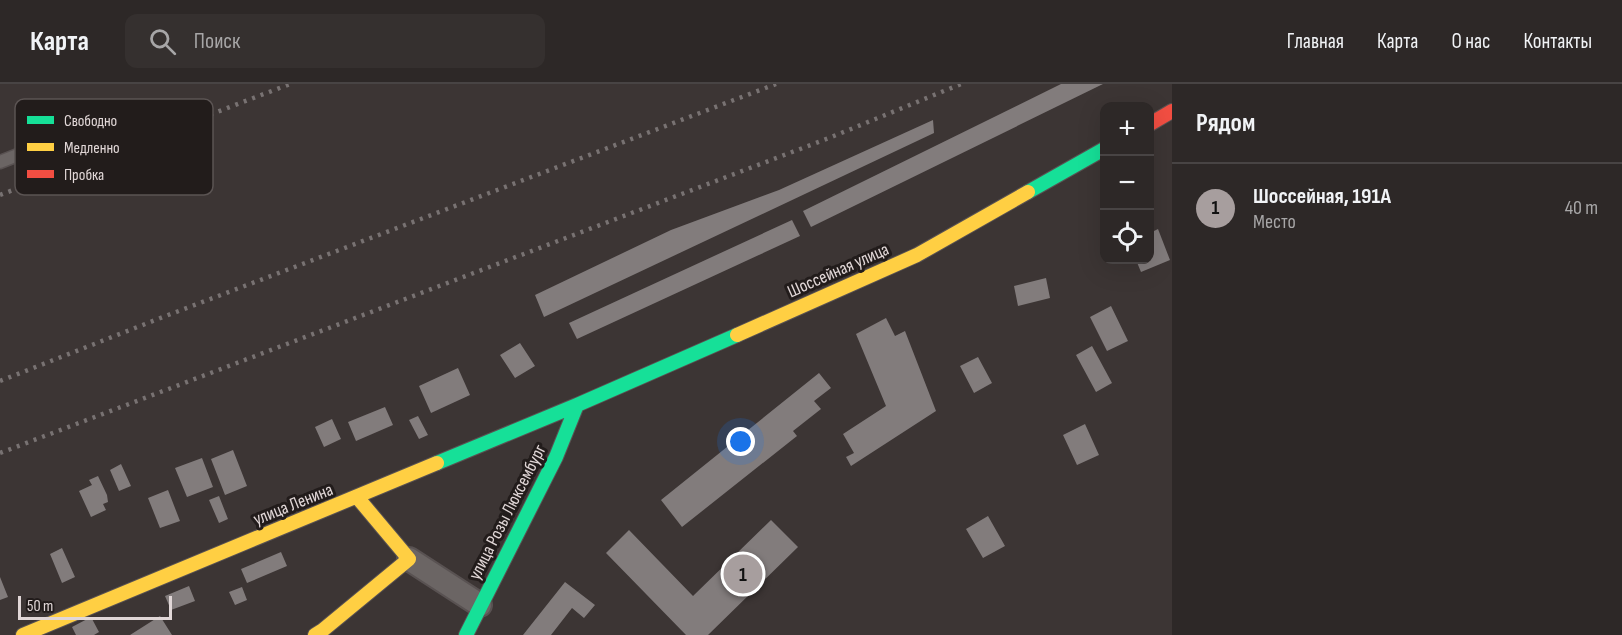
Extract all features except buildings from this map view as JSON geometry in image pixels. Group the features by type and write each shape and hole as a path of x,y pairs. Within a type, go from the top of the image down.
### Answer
{"main road":[{"path":"1154,121 1172,111"},
{"name":"Шоссейная улица","path":"577,405 917,255 1100,151"},
{"name":"улица Ленина","path":"23,635 577,405"},
{"name":"улица Розы Люксембург","path":"466,635 556,457 577,405"},
{"path":"315,635 409,559 357,497"}],"street":[{"path":"409,559 480,606"}],"lane":[{"path":"0,162 15,156"}],"railway":[{"path":"213,113 290,84"},
{"path":"0,381 776,84"},
{"path":"0,453 829,138 961,84"},
{"path":"0,195 15,189"}],"traffic: fast":[{"path":"1028,192 1100,151"},
{"path":"466,635 556,457 577,405 737,335"},
{"path":"437,463 577,405"}],"traffic: slow":[{"path":"737,335 917,255 1028,192"},
{"path":"23,635 437,463"},
{"path":"315,635 409,559 357,497"}],"traffic: jam":[{"path":"1154,122 1172,111"}],"place":[{"name":"Шоссейная, 191А","path":"743,574"}]}
